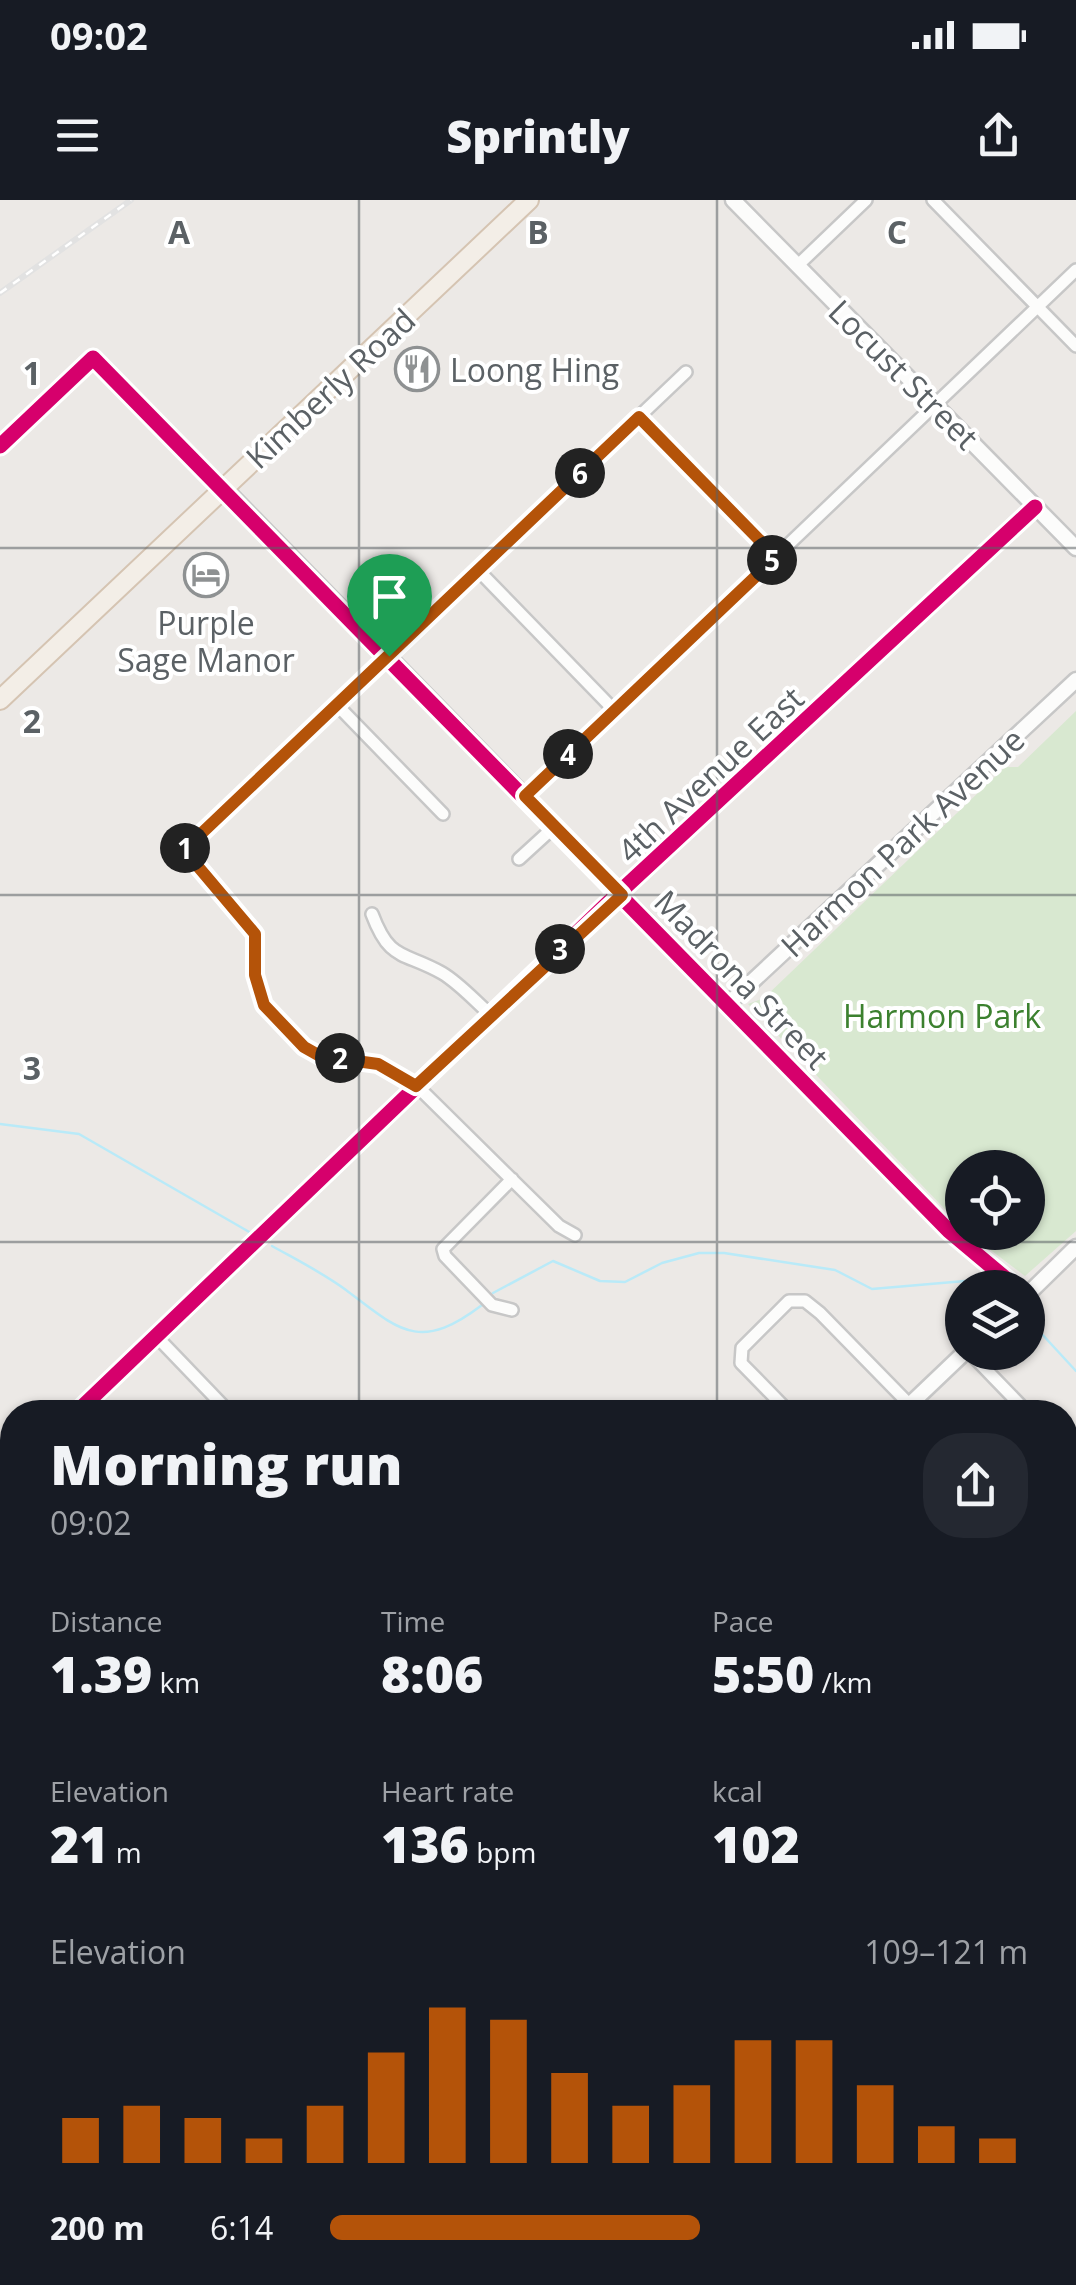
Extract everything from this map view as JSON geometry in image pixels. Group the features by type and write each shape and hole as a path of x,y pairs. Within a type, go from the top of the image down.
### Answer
{"main road":[{"name":"Kimberly Road","path":"0,700 529,200"}],"street":[{"name":"Locust Street","path":"733,200 1076,548"},
{"path":"797,266 866,200"},
{"path":"933,200 1076,346"},
{"path":"525,796 1076,270"},
{"path":"0,446 93,358 224,488"},
{"path":"575,1235 559,1226 416,1086 378,1064 320,1056 304,1047 264,1005 255,975 255,934 184,850 218,813 389,656 686,372"},
{"path":"639,417 776,557"},
{"name":"Madrona Street","path":"224,488 949,1231 996,1270"},
{"name":"4th Avenue East","path":"90,1400 491,1015 1035,506"},
{"path":"478,570 613,709"},
{"name":"Harmon Park Avenue","path":"728,1004 1076,680"},
{"path":"337,705 442,814"},
{"path":"519,860 554,827"},
{"path":"372,914 392,952 444,974 491,1015"},
{"path":"512,1179 443,1249 444,1256 492,1304 512,1310"},
{"path":"1045,1277 1076,1247"},
{"path":"777,1400 740,1363 742,1348 789,1301 805,1301 903,1400"},
{"path":"157,1337 217,1400"},
{"path":"915,1400 948,1370"},
{"path":"985,1370 1015,1400"}],"green space":[{"name":"Harmon Park","path":"1076,711 1076,1231 1032,1270 1017,1270 991,1250 1045,1250 1045,1150 945,1150 945,1209 748,1004 764,998 1005,767 1018,767"}],"waterway":[{"path":"0,1124 79,1134 251,1233"},
{"path":"272,1246 328,1278 381,1316 410,1330 442,1329 482,1305"},
{"path":"493,1293 553,1261 600,1281 625,1282 662,1263 699,1253 724,1253 835,1270 872,1289 945,1283"},
{"path":"1045,1337 1076,1371"}],"railway":[{"path":"0,293 131,200"}],"cycle path":[{"path":"0,446 93,358 949,1231 996,1270"},
{"path":"90,1400 609,902 1035,507"}],"place":[{"name":"Loong Hing","path":"417,369"},
{"name":"Purple Sage Manor","path":"206,575"}],"route":[{"path":"639,417 776,557 525,796 622,895 609,902 416,1086 378,1064 320,1056 304,1047 264,1005 258,993 255,934 184,850 218,813 389,656 639,417"}]}
